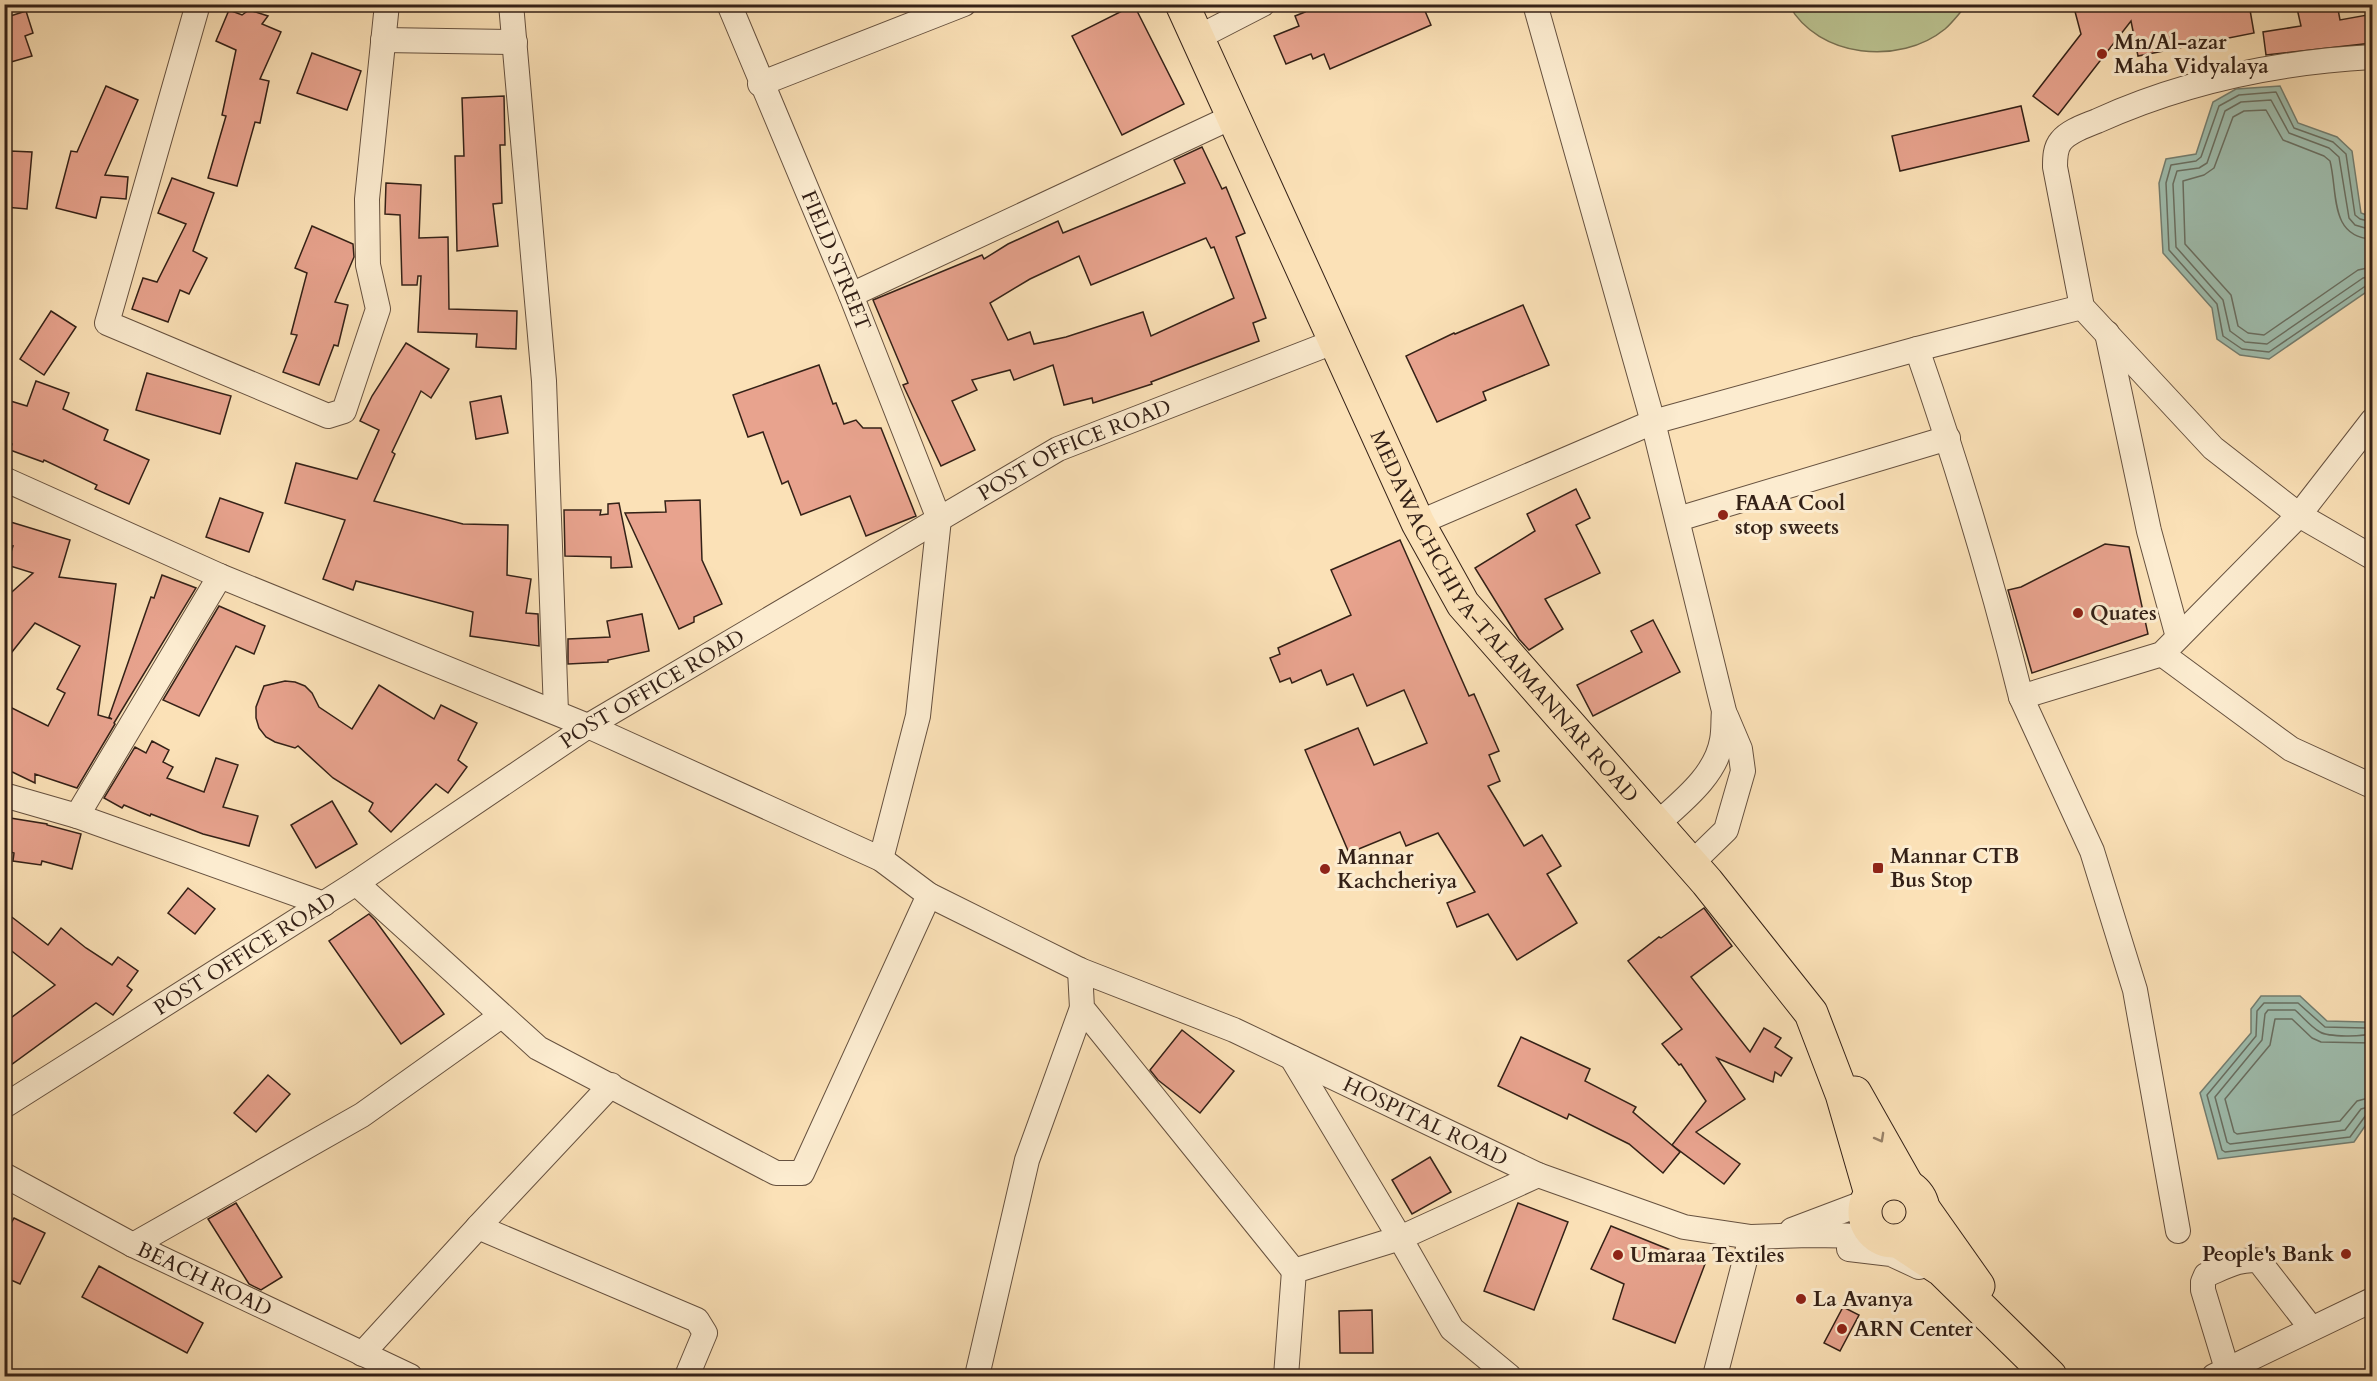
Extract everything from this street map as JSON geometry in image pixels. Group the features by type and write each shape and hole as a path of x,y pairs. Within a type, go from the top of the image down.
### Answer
{"highway":[{"name":"MEDAWACHCHIYA-TALAIMANNAR ROAD","path":"1182,4 1419,523 1463,604 1691,864 1811,1013 1842,1094 1868,1198"},
{"path":"1811,1013 1915,1197 2021,1349"},
{"path":"1888,1238 1910,1236 1917,1230 1923,1218 1915,1197 1887,1183 1878,1187 1868,1198 1865,1220 1888,1238 1942,1270 2050,1377"}],"street":[{"path":"198,4 107,323 328,416 344,411 378,309 368,265 367,199 387,4"},
{"path":"511,4 544,381 556,712"},
{"name":"FIELD STREET","path":"729,4 760,84 850,295 939,519"},
{"path":"760,84 964,4"},
{"path":"1197,38 1263,4"},
{"path":"1535,4 1653,422 1724,711 1740,748 1743,771 1726,830 1691,864"},
{"path":"383,40 515,42"},
{"path":"2373,57 2292,64 2218,80 2112,114 2072,132 2061,141 2055,153 2055,167 2082,307 2213,448 2299,515 2373,557"},
{"path":"850,295 1232,117"},
{"path":"1419,523 1653,422 1917,349 2082,307"},
{"path":"2107,333 2149,531 2170,645 2291,748 2373,786"},
{"name":"POST OFFICE ROAD","path":"4,1106 324,904 588,726 1058,449 1336,341"},
{"path":"1917,349 1948,438 1996,597 2021,697 2092,851 2135,990 2178,1231"},
{"path":"2021,697 2170,645 2299,515 2373,421"},
{"path":"1678,519 1948,438"},
{"name":"HOSPITAL ROAD","path":"4,479 220,576 588,726 881,859 929,895 1080,970 1234,1030 1538,1175 1684,1227 1751,1237 1779,1235 1888,1238"},
{"path":"881,859 918,716 939,519"},
{"path":"77,816 220,576"},
{"path":"1656,825 1693,791 1711,769 1722,741 1724,711"},
{"path":"4,795 77,816 324,904"},
{"path":"356,883 538,1048 776,1173 802,1173 929,895"},
{"path":"977,1377 1027,1160 1082,1008 1080,970"},
{"path":"1082,1008 1294,1271 1286,1377"},
{"path":"133,1245 362,1115 501,1016"},
{"path":"1292,1058 1452,1329 1509,1377"},
{"path":"362,1354 477,1227 611,1085"},
{"name":"BEACH ROAD","path":"4,1175 133,1245 410,1377"},
{"path":"1294,1271 1400,1238 1538,1175"},
{"path":"1779,1235 1868,1198"},
{"path":"477,1227 697,1320 705,1333 687,1377"},
{"name":"HOSPITAL ROAD","path":"1779,1235 1818,1245 1891,1254 1959,1287"},
{"path":"1715,1377 1751,1237"},
{"path":"2312,1328 2259,1262 2250,1259 2206,1275 2203,1290 2220,1373 2373,1300"}],"green space":[{"path":"1789,5 1967,5 1945,29 1927,41 1884,52 1861,51 1839,46 1819,36 1802,23"}],"water":[{"path":"2280,86 2298,123 2337,137 2352,151 2361,213 2372,217 2372,288 2269,359 2240,355 2217,339 2212,308 2163,253 2159,183 2166,159 2196,154 2213,102 2236,89"},
{"path":"2261,996 2300,996 2327,1021 2365,1022 2372,1017 2372,1116 2354,1142 2218,1159 2200,1093 2251,1033 2251,1009"}],"building":[{"path":"1301,4 1422,4 1431,25 1330,69 1324,54 1313,59 1311,54 1286,64 1274,36 1299,26 1295,16 1305,12"},
{"path":"2073,4 2249,4 2254,33 2138,56 2131,21 2058,115 2033,96 2081,34"},
{"path":"2296,4 2337,4 2340,20 2367,15 2372,43 2266,55 2263,32 2301,26"},
{"path":"1134,5 1184,104 1122,135 1072,36"},
{"path":"229,10 242,15 249,10 268,16 262,24 281,32 260,79 269,81 260,123 255,122 237,186 208,178 226,116 222,115 236,50 216,41"},
{"path":"26,11 33,33 25,36 32,56 4,64 4,18"},
{"path":"312,53 361,71 347,110 297,93"},
{"path":"106,86 138,100 105,175 128,177 126,199 101,197 96,218 56,208 71,151 77,152"},
{"path":"504,96 505,145 500,145 502,203 493,204 498,246 457,251 455,156 464,156 462,98"},
{"path":"2021,106 2029,141 1900,171 1892,136"},
{"path":"1202,147 1222,189 1226,187 1245,233 1236,237 1266,318 1253,323 1259,341 1151,382 1152,384 1093,403 1092,398 1064,405 1053,365 1014,380 1010,370 972,380 977,390 952,401 975,450 941,466 903,385 908,383 873,300 982,255 984,259 1008,244 1058,221 1063,233 1185,183 1174,160","holes":["1206,238 1211,248 1214,247 1234,298 1151,336 1143,312 1066,337 1034,344 1030,332 1008,340 990,303 1030,279 1079,256 1091,285"]},
{"path":"10,151 32,152 27,209 5,207"},
{"path":"172,178 214,193 193,251 207,258 189,294 180,290 168,322 132,309 143,278 157,282 186,224 158,213"},
{"path":"386,183 421,185 419,238 448,237 449,309 517,311 516,349 476,347 477,334 418,332 421,276 418,276 417,285 402,285 400,215 385,214"},
{"path":"312,226 353,244 354,257 335,302 348,305 338,346 334,345 319,385 283,372 297,335 291,334 307,273 295,268"},
{"path":"1523,305 1549,365 1483,392 1486,400 1437,422 1406,356 1454,333"},
{"path":"51,311 76,327 44,375 20,359"},
{"path":"406,343 449,369 431,398 421,391 392,452 395,454 374,501 463,524 508,525 507,575 531,579 526,613 538,614 539,646 470,636 473,612 356,581 353,590 323,579 345,520 285,503 296,463 357,479 379,430 360,421 372,396"},
{"path":"819,365 833,404 836,403 844,424 856,420 863,428 881,428 916,516 866,536 850,496 801,515 788,481 782,484 763,432 748,437 733,395"},
{"path":"147,373 231,396 220,434 136,410"},
{"path":"36,381 69,393 63,409 108,430 104,440 149,460 129,504 95,489 97,485 44,460 43,462 10,450 12,444 4,442 4,399 27,406"},
{"path":"501,396 508,433 476,439 470,402"},
{"path":"1576,489 1590,518 1576,525 1600,573 1545,599 1563,629 1529,650 1519,639 1475,568 1535,531 1527,514"},
{"path":"220,498 263,513 249,552 206,537"},
{"path":"700,500 702,560 722,604 694,617 694,622 679,629 625,513 666,512 665,501"},
{"path":"619,503 632,567 611,568 611,557 565,556 564,510 601,510 600,515 608,514 608,504"},
{"path":"4,520 70,540 59,577 116,584 98,715 112,719 109,717 151,597 154,598 162,575 196,588 77,788 35,774 35,783 4,768 4,704 48,726 65,693 57,689 80,646 35,623 4,662 4,599 33,573 7,565 13,546 4,545"},
{"path":"1400,540 1469,696 1474,694 1499,751 1489,755 1500,781 1488,786 1524,846 1542,835 1561,866 1547,874 1577,923 1517,960 1488,914 1457,927 1447,903 1475,892 1438,833 1406,846 1400,832 1349,853 1305,750 1358,728 1374,765 1427,743 1404,690 1367,706 1353,674 1327,685 1321,670 1292,683 1290,678 1280,682 1270,658 1280,654 1278,648 1351,615 1331,570"},
{"name":"Quates","path":"2105,544 2129,547 2148,634 2032,673 2008,590 2021,587"},
{"path":"219,606 265,626 254,654 236,646 199,716 163,700"},
{"path":"642,614 649,651 608,660 608,662 568,664 568,639 610,637 607,621"},
{"path":"1653,620 1680,672 1593,716 1577,685 1642,652 1631,631"},
{"path":"285,681 305,686 312,693 319,707 352,729 379,685 434,719 441,705 477,723 458,760 467,767 448,793 436,784 391,832 369,811 373,803 333,778 298,746 295,748 275,742 266,737 259,728 256,707 264,686"},
{"path":"152,741 169,750 163,762 173,767 167,778 204,792 216,758 238,765 223,807 258,816 249,846 203,834 124,805 122,808 104,798 135,747 146,753"},
{"path":"332,801 357,844 316,868 291,825"},
{"path":"4,817 47,824 81,834 72,869 42,861 41,865 13,861 14,853 4,850"},
{"path":"188,888 215,909 195,934 168,913"},
{"path":"1704,908 1732,946 1691,977 1750,1052 1764,1028 1781,1038 1775,1047 1792,1058 1781,1076 1775,1072 1773,1082 1717,1058 1745,1099 1696,1132 1740,1164 1724,1184 1672,1145 1706,1101 1681,1064 1679,1065 1662,1044 1682,1029 1628,961 1659,937 1661,938"},
{"path":"4,911 48,945 61,928 112,965 118,957 138,971 127,986 132,990 113,1015 96,1003 4,1070 4,1023 55,985 4,945"},
{"path":"369,914 444,1014 401,1044 329,941"},
{"path":"1182,1030 1234,1071 1200,1113 1158,1080 1150,1070"},
{"path":"1521,1037 1590,1069 1585,1081 1636,1107 1633,1112 1680,1152 1663,1173 1629,1144 1569,1114 1567,1119 1498,1086"},
{"path":"268,1075 290,1094 256,1132 234,1113"},
{"path":"1430,1157 1451,1192 1412,1214 1392,1180"},
{"path":"236,1203 282,1277 261,1290 249,1284 208,1219"},
{"path":"1518,1203 1568,1222 1534,1310 1484,1291"},
{"path":"14,1218 45,1233 20,1284 4,1277 4,1236"},
{"path":"1611,1226 1705,1264 1675,1343 1613,1319 1624,1284 1591,1269"},
{"path":"99,1266 203,1323 187,1353 82,1297"},
{"name":"ARN Center","path":"1843,1307 1859,1315 1840,1351 1824,1343"},
{"path":"1372,1310 1373,1353 1340,1353 1339,1311"}],"place":[{"name":"Mn/Al-azar Maha Vidyalaya","path":"2102,54"},
{"name":"FAAA Cool stop sweets","path":"1723,515"},
{"name":"Quates","path":"2078,613"},
{"name":"Mannar CTB Bus Stop","path":"1878,868"},
{"name":"Mannar Kachcheriya","path":"1325,869"},
{"name":"People's Bank","path":"2346,1254"},
{"name":"Umaraa Textiles","path":"1618,1255"},
{"name":"La Avanya","path":"1801,1299"},
{"name":"ARN Center","path":"1842,1329"}]}
